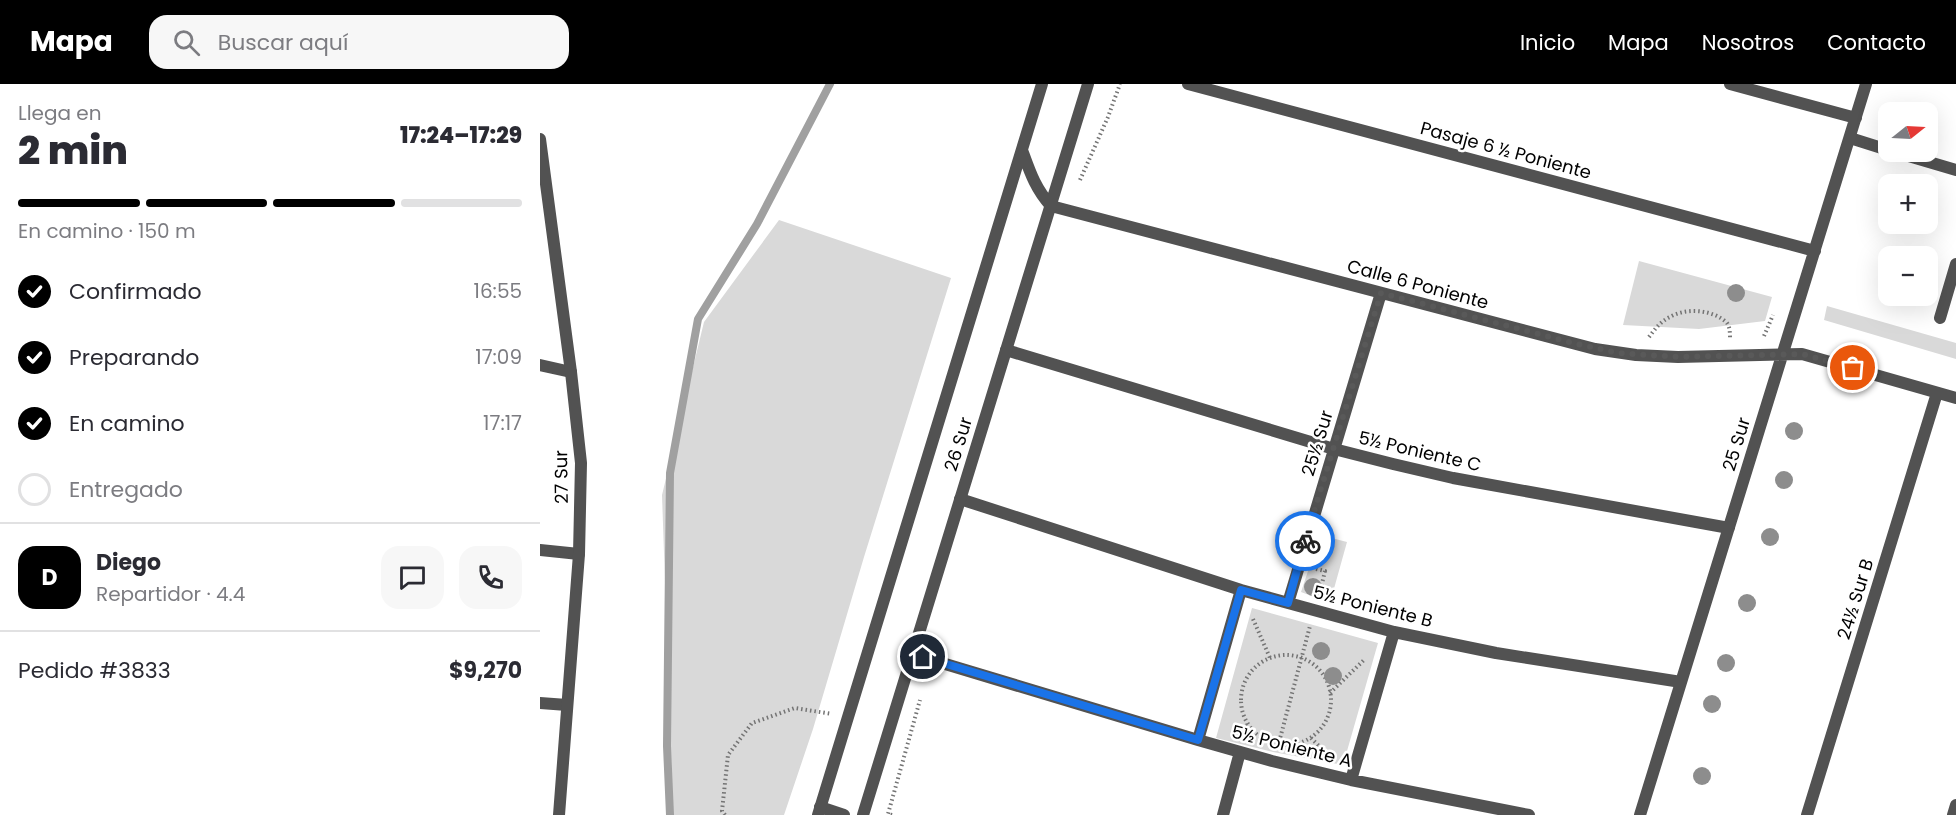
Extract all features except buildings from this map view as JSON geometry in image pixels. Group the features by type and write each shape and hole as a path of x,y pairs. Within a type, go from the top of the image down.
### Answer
{"street":[{"name":"26 Sur","path":"819,811 1042,84"},
{"name":"26 Sur","path":"863,815 1088,84"},
{"name":"Pasaje 6 ½ Poniente","path":"1188,84 1815,252"},
{"path":"1730,84 1856,118"},
{"name":"25 Sur","path":"1640,815 1866,84"},
{"path":"1850,138 1878,147"},
{"name":"27 Sur","path":"540,139 544,207 571,372 581,463 579,554 559,815"},
{"path":"1022,150 1038,191 1051,206"},
{"path":"1929,162 1956,170"},
{"name":"Calle 6 Poniente","path":"1051,206 1618,353 1678,357 1802,354 1956,398"},
{"path":"1940,318 1956,264"},
{"name":"25½ Sur","path":"1288,603 1298,563 1381,293"},
{"name":"5½ Poniente C","path":"1006,350 1334,449 1453,478 1729,528"},
{"path":"540,365 571,372"},
{"name":"24½ Sur B","path":"1807,815 1937,393"},
{"name":"5½ Poniente B","path":"960,500 1241,590 1394,632 1496,653 1681,682"},
{"path":"540,550 579,554"},
{"path":"1198,740 1241,590"},
{"path":"1351,780 1394,632"},
{"name":"5½ Poniente A","path":"912,654 1240,752 1351,780 1529,815"},
{"path":"540,703 567,705"},
{"path":"1223,815 1240,752"},
{"path":"1953,815 1956,805"},
{"path":"819,811 844,815"}],"path":[{"path":"1079,182 1120,84"},
{"path":"1649,337 1663,321 1672,315 1683,311 1700,310 1725,321 1730,328 1730,339"},
{"path":"1762,340 1775,310"},
{"path":"1638,336 1660,337"},
{"path":"1718,339 1741,340"},
{"path":"1272,760 1325,571 1298,563"},
{"path":"1241,590 1270,658"},
{"path":"1285,655 1301,658 1318,669 1326,682 1330,693 1329,711 1319,731 1302,742 1278,745 1263,739 1251,729 1241,706 1242,690 1248,676 1256,666 1270,658 1285,655"},
{"path":"1330,693 1370,655"},
{"path":"725,815 722,811 728,755 752,723 795,708 836,715"}],"shaded area":[{"path":"779,220 951,278 813,729 784,815 673,815 662,495 704,322"},
{"path":"1639,261 1772,297 1765,321 1699,329 1623,325"},
{"path":"1827,306 1956,343 1956,359 1824,320"},
{"path":"1320,535 1347,542 1330,603 1301,592"},
{"path":"1252,608 1378,643 1343,765 1273,752 1216,738"}],"waterway":[{"path":"670,815 667,746 670,473 698,319 757,224 830,84"}],"way so far":[{"path":"1305,541 1381,293 1618,353 1678,357 1802,354 1853,368"}],"route":[{"path":"923,657 1198,740 1241,590 1288,603 1305,541"}]}
